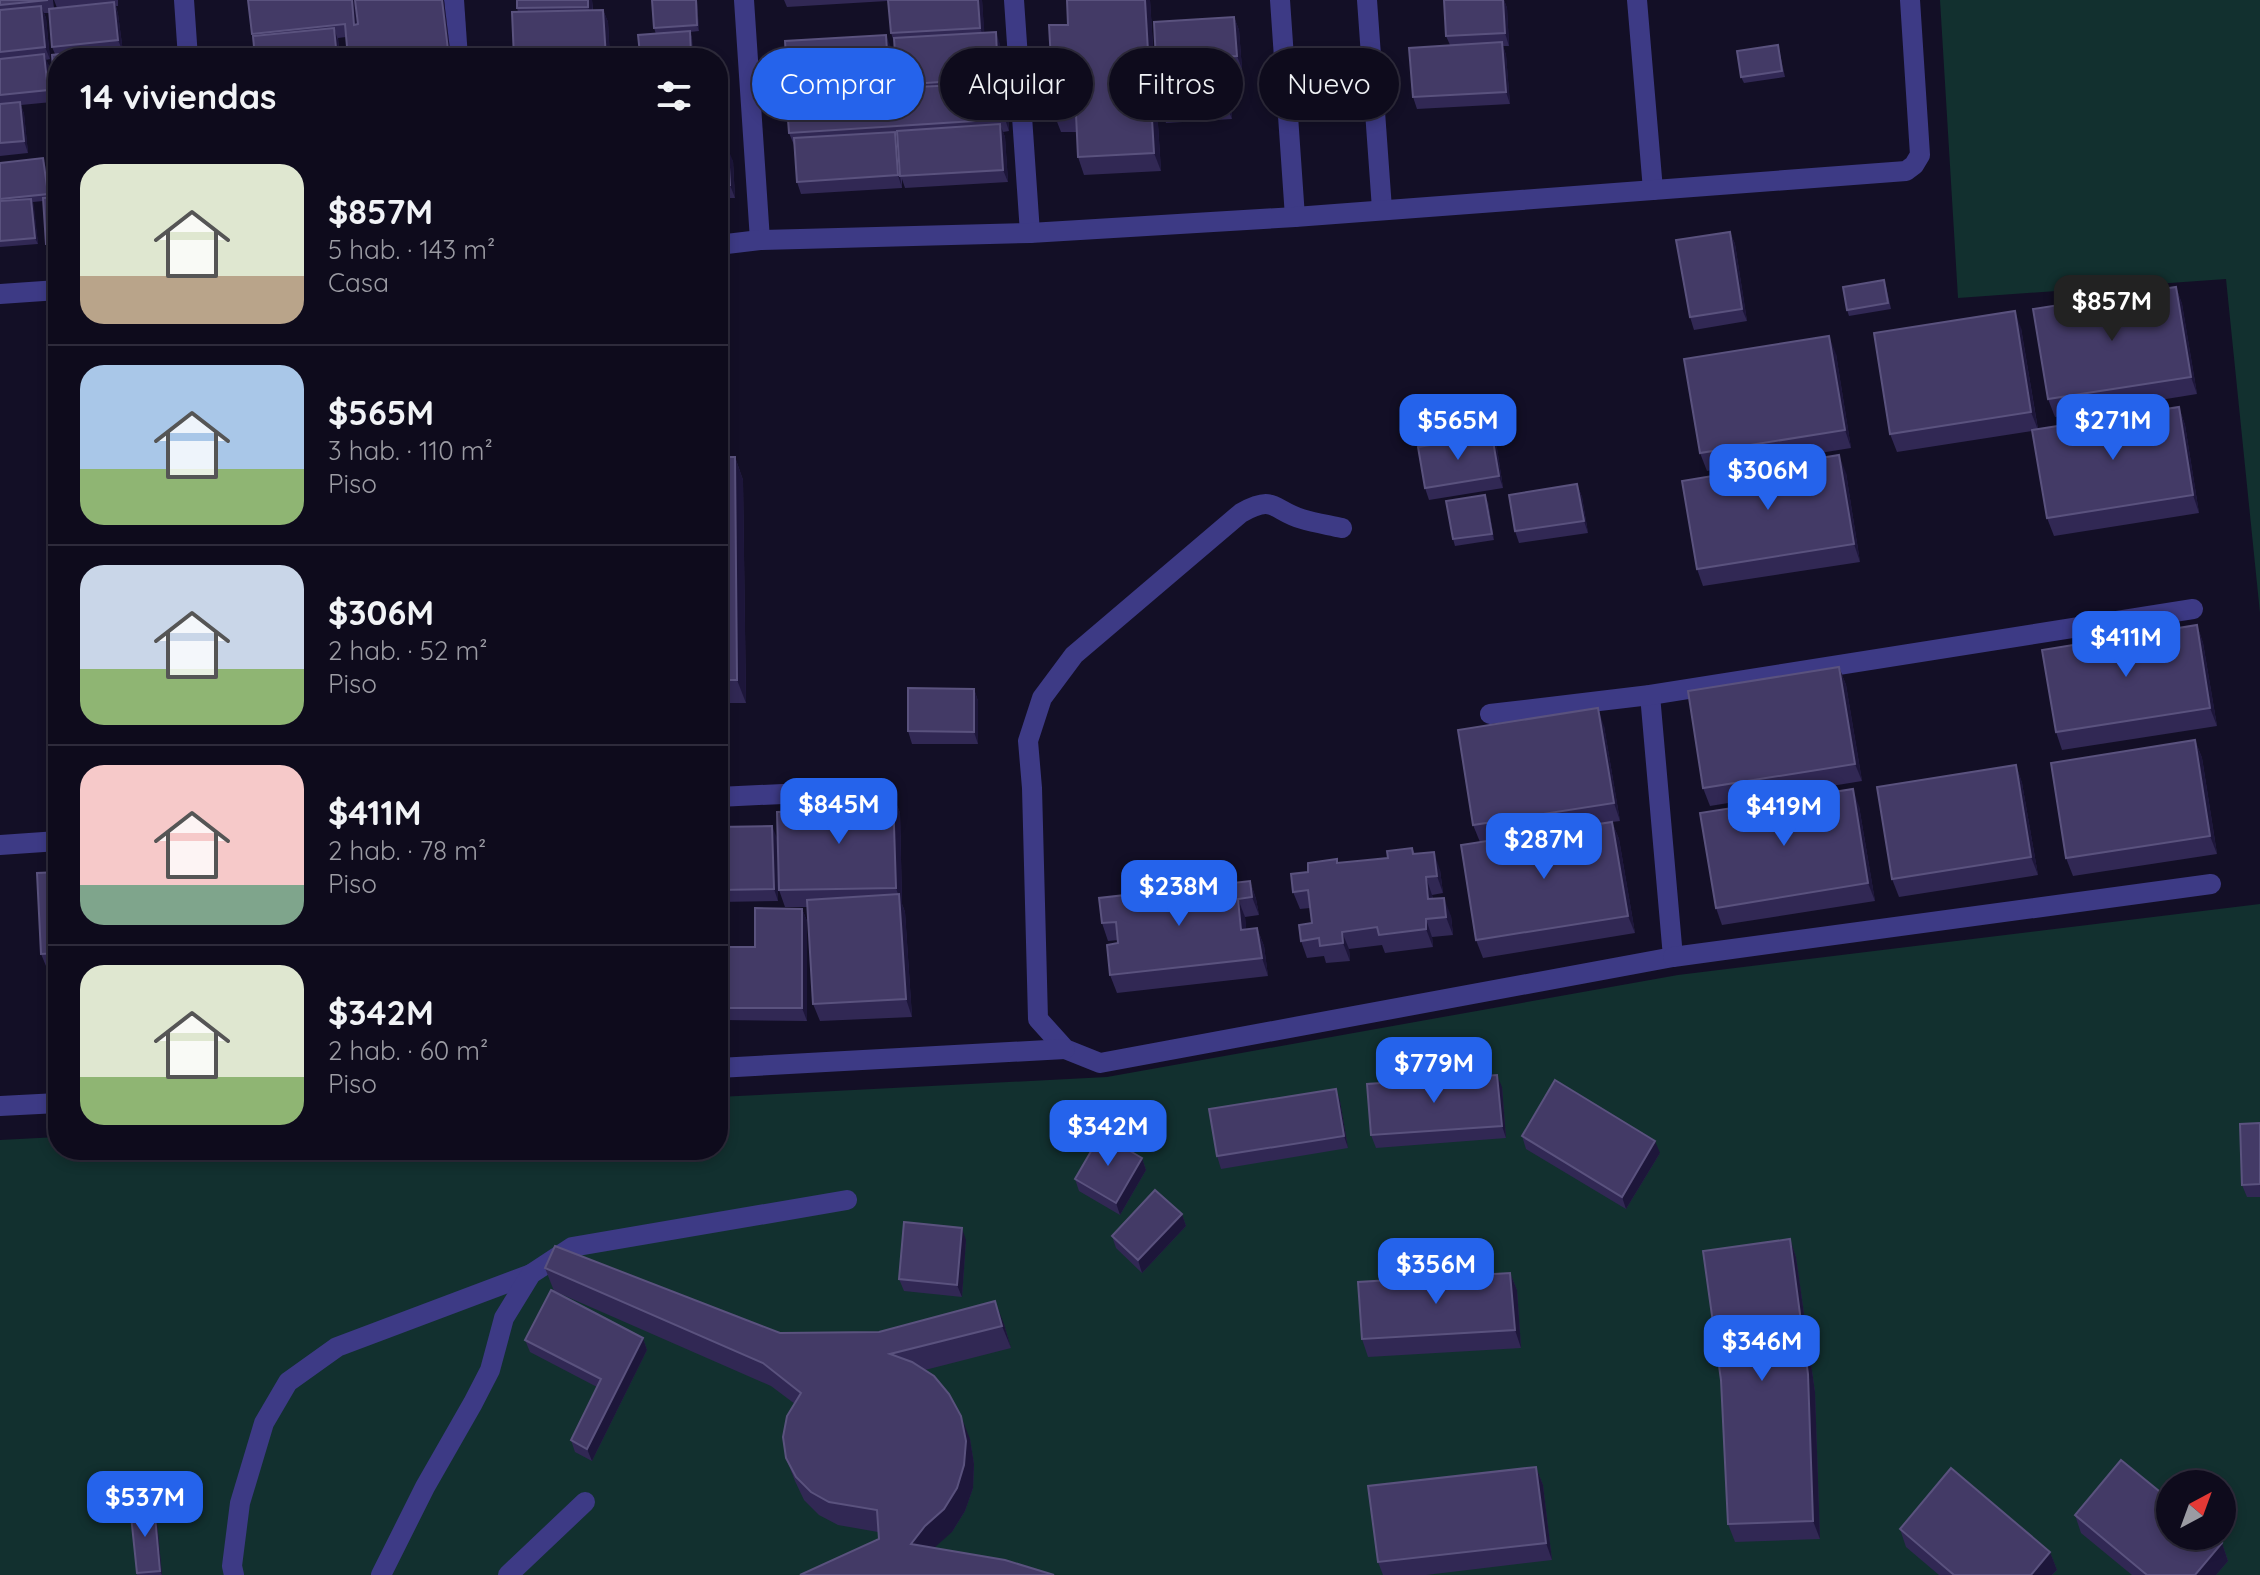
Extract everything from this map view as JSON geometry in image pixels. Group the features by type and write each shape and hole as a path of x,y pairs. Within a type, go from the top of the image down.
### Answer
{"street":[{"path":"184,0 187,48"},
{"path":"454,0 457,48"},
{"path":"744,0 760,240"},
{"path":"1014,0 1030,233"},
{"path":"1280,0 1295,217"},
{"path":"1367,0 1382,209"},
{"path":"1637,0 1653,190"},
{"path":"728,244 760,240 1030,233 1295,217 1906,171 1920,155 1910,0"},
{"path":"0,294 48,291"},
{"path":"1065,1049 1038,1019 1028,741 1042,698 1074,655 1248,509 1272,503 1299,518 1342,528"},
{"path":"1490,714 1650,695 2193,609"},
{"path":"1650,695 1673,957"},
{"path":"728,797 867,790"},
{"path":"0,845 48,842"},
{"path":"728,1067 1065,1049 1100,1063 1673,957 2211,884"},
{"path":"0,1106 48,1104"},
{"path":"234,1575 232,1566 240,1503 264,1423 288,1382 337,1347 531,1274 572,1247 847,1200"},
{"path":"381,1575 425,1487 484,1381 504,1318 531,1274"},
{"path":"508,1575 585,1502"}],"green space":[{"path":"1940,0 2260,0 2260,613 2226,279 1958,298"},
{"path":"2260,904 2260,1575 0,1575 0,1140 48,1138 48,1160 728,1160 728,1096 1107,1077 1678,975"}],"building":[{"path":"0,0 48,0 0,5"},
{"path":"248,0 352,0 354,25 358,24 355,0 442,0 448,48 347,48 345,24 252,34"},
{"path":"517,0 588,0 588,7 517,8"},
{"path":"652,0 696,0 697,25 654,28"},
{"path":"888,0 978,0 980,28 891,33"},
{"path":"1067,0 1145,0 1148,48 1109,48 1109,120 1152,120 1154,153 1078,157 1076,120 1093,120 1093,48 1050,48 1049,25 1068,25"},
{"path":"1444,0 1503,0 1505,33 1446,36"},
{"path":"114,2 118,40 52,47 49,9"},
{"path":"41,6 45,47 0,52 0,10"},
{"path":"603,10 605,48 514,48 512,12"},
{"path":"1234,17 1236,48 1155,48 1154,22"},
{"path":"334,28 336,48 254,48 253,36"},
{"path":"690,31 691,48 639,48 638,35"},
{"path":"996,32 997,48 940,48 940,82 924,83 924,48 895,48 894,38"},
{"path":"886,35 887,48 785,48 785,41"},
{"path":"1502,42 1506,92 1413,97 1409,48"},
{"path":"1778,45 1782,71 1741,77 1737,51"},
{"path":"44,54 48,90 0,95 0,59"},
{"path":"940,86 940,120 990,120 789,133 788,120 924,120 924,87"},
{"path":"20,102 24,141 0,143 0,104"},
{"path":"1000,124 1003,170 900,176 897,131"},
{"path":"895,132 898,175 797,182 794,138"},
{"path":"43,158 48,194 0,199 0,163"},
{"path":"43,198 48,198 48,244 46,244"},
{"path":"31,199 35,238 0,241 0,201"},
{"path":"1730,232 1742,309 1690,317 1676,240"},
{"path":"1884,280 1888,303 1847,310 1843,287"},
{"path":"2176,287 2191,377 2048,399 2033,309"},
{"path":"2015,311 2031,412 1890,434 1874,333"},
{"path":"1829,336 1845,430 1700,453 1684,359"},
{"path":"2179,407 2193,495 2047,518 2032,430"},
{"path":"1492,435 1499,476 1425,488 1418,447"},
{"path":"1839,455 1854,544 1697,569 1682,481"},
{"path":"728,457 735,457 737,680 728,680"},
{"path":"1577,484 1584,521 1515,531 1509,495"},
{"path":"1485,495 1492,534 1453,539 1446,501"},
{"path":"2197,625 2210,708 2056,732 2042,650"},
{"path":"1839,667 1855,764 1703,788 1688,691"},
{"path":"908,688 974,689 974,732 908,731"},
{"path":"1598,708 1614,803 1473,825 1458,730"},
{"path":"2195,740 2210,836 2066,858 2051,763"},
{"path":"2016,765 2031,857 1892,879 1877,787"},
{"path":"1853,789 1868,883 1716,908 1700,813"},
{"path":"893,795 896,888 779,890 777,812 842,810 842,796"},
{"path":"1612,822 1628,916 1476,940 1461,845"},
{"path":"772,826 774,889 728,890 728,827"},
{"path":"1412,848 1413,854 1434,852 1437,876 1426,877 1428,899 1444,898 1446,917 1426,919 1426,929 1379,935 1377,927 1342,932 1343,943 1320,946 1319,938 1301,941 1299,925 1312,923 1308,890 1293,892 1291,874 1308,872 1308,863 1388,858 1387,851"},
{"path":"48,872 48,954 41,954 37,873"},
{"path":"1250,881 1252,897 1238,899 1241,930 1257,928 1262,958 1110,975 1107,945 1118,943 1116,922 1102,923 1099,898"},
{"path":"899,894 906,999 813,1004 807,900"},
{"path":"755,908 802,909 802,1008 728,1008 728,947 755,947"},
{"path":"1497,1075 1502,1126 1371,1135 1367,1084"},
{"path":"1555,1080 1655,1141 1622,1197 1522,1136"},
{"path":"1336,1089 1344,1136 1217,1156 1209,1109"},
{"path":"2260,1123 2260,1184 2242,1185 2240,1124"},
{"path":"1101,1134 1142,1158 1116,1203 1075,1179"},
{"path":"1155,1190 1182,1214 1138,1260 1112,1236"},
{"path":"904,1222 962,1228 957,1285 899,1279"},
{"path":"1790,1239 1808,1374 1813,1521 1728,1524 1721,1380 1703,1251"},
{"path":"555,1246 780,1333 879,1332 995,1301 1002,1326 890,1354 912,1362 934,1376 961,1416 966,1441 964,1465 957,1488 944,1509 911,1544 1005,1560 1054,1575 800,1575 879,1539 877,1510 829,1502 811,1492 796,1477 786,1458 783,1437 787,1416 801,1393 763,1363 545,1268"},
{"path":"1510,1273 1515,1330 1362,1339 1358,1282"},
{"path":"551,1290 643,1338 587,1449 571,1440 601,1379 525,1340"},
{"path":"2121,1460 2156,1489 2156,1550 2216,1550 2195,1575 2147,1575 2075,1515"},
{"path":"1536,1467 1546,1543 1378,1562 1368,1486"},
{"path":"1951,1468 2050,1552 2031,1575 1954,1575 1900,1529"},
{"path":"154,1505 160,1571 137,1573 130,1506"}]}
